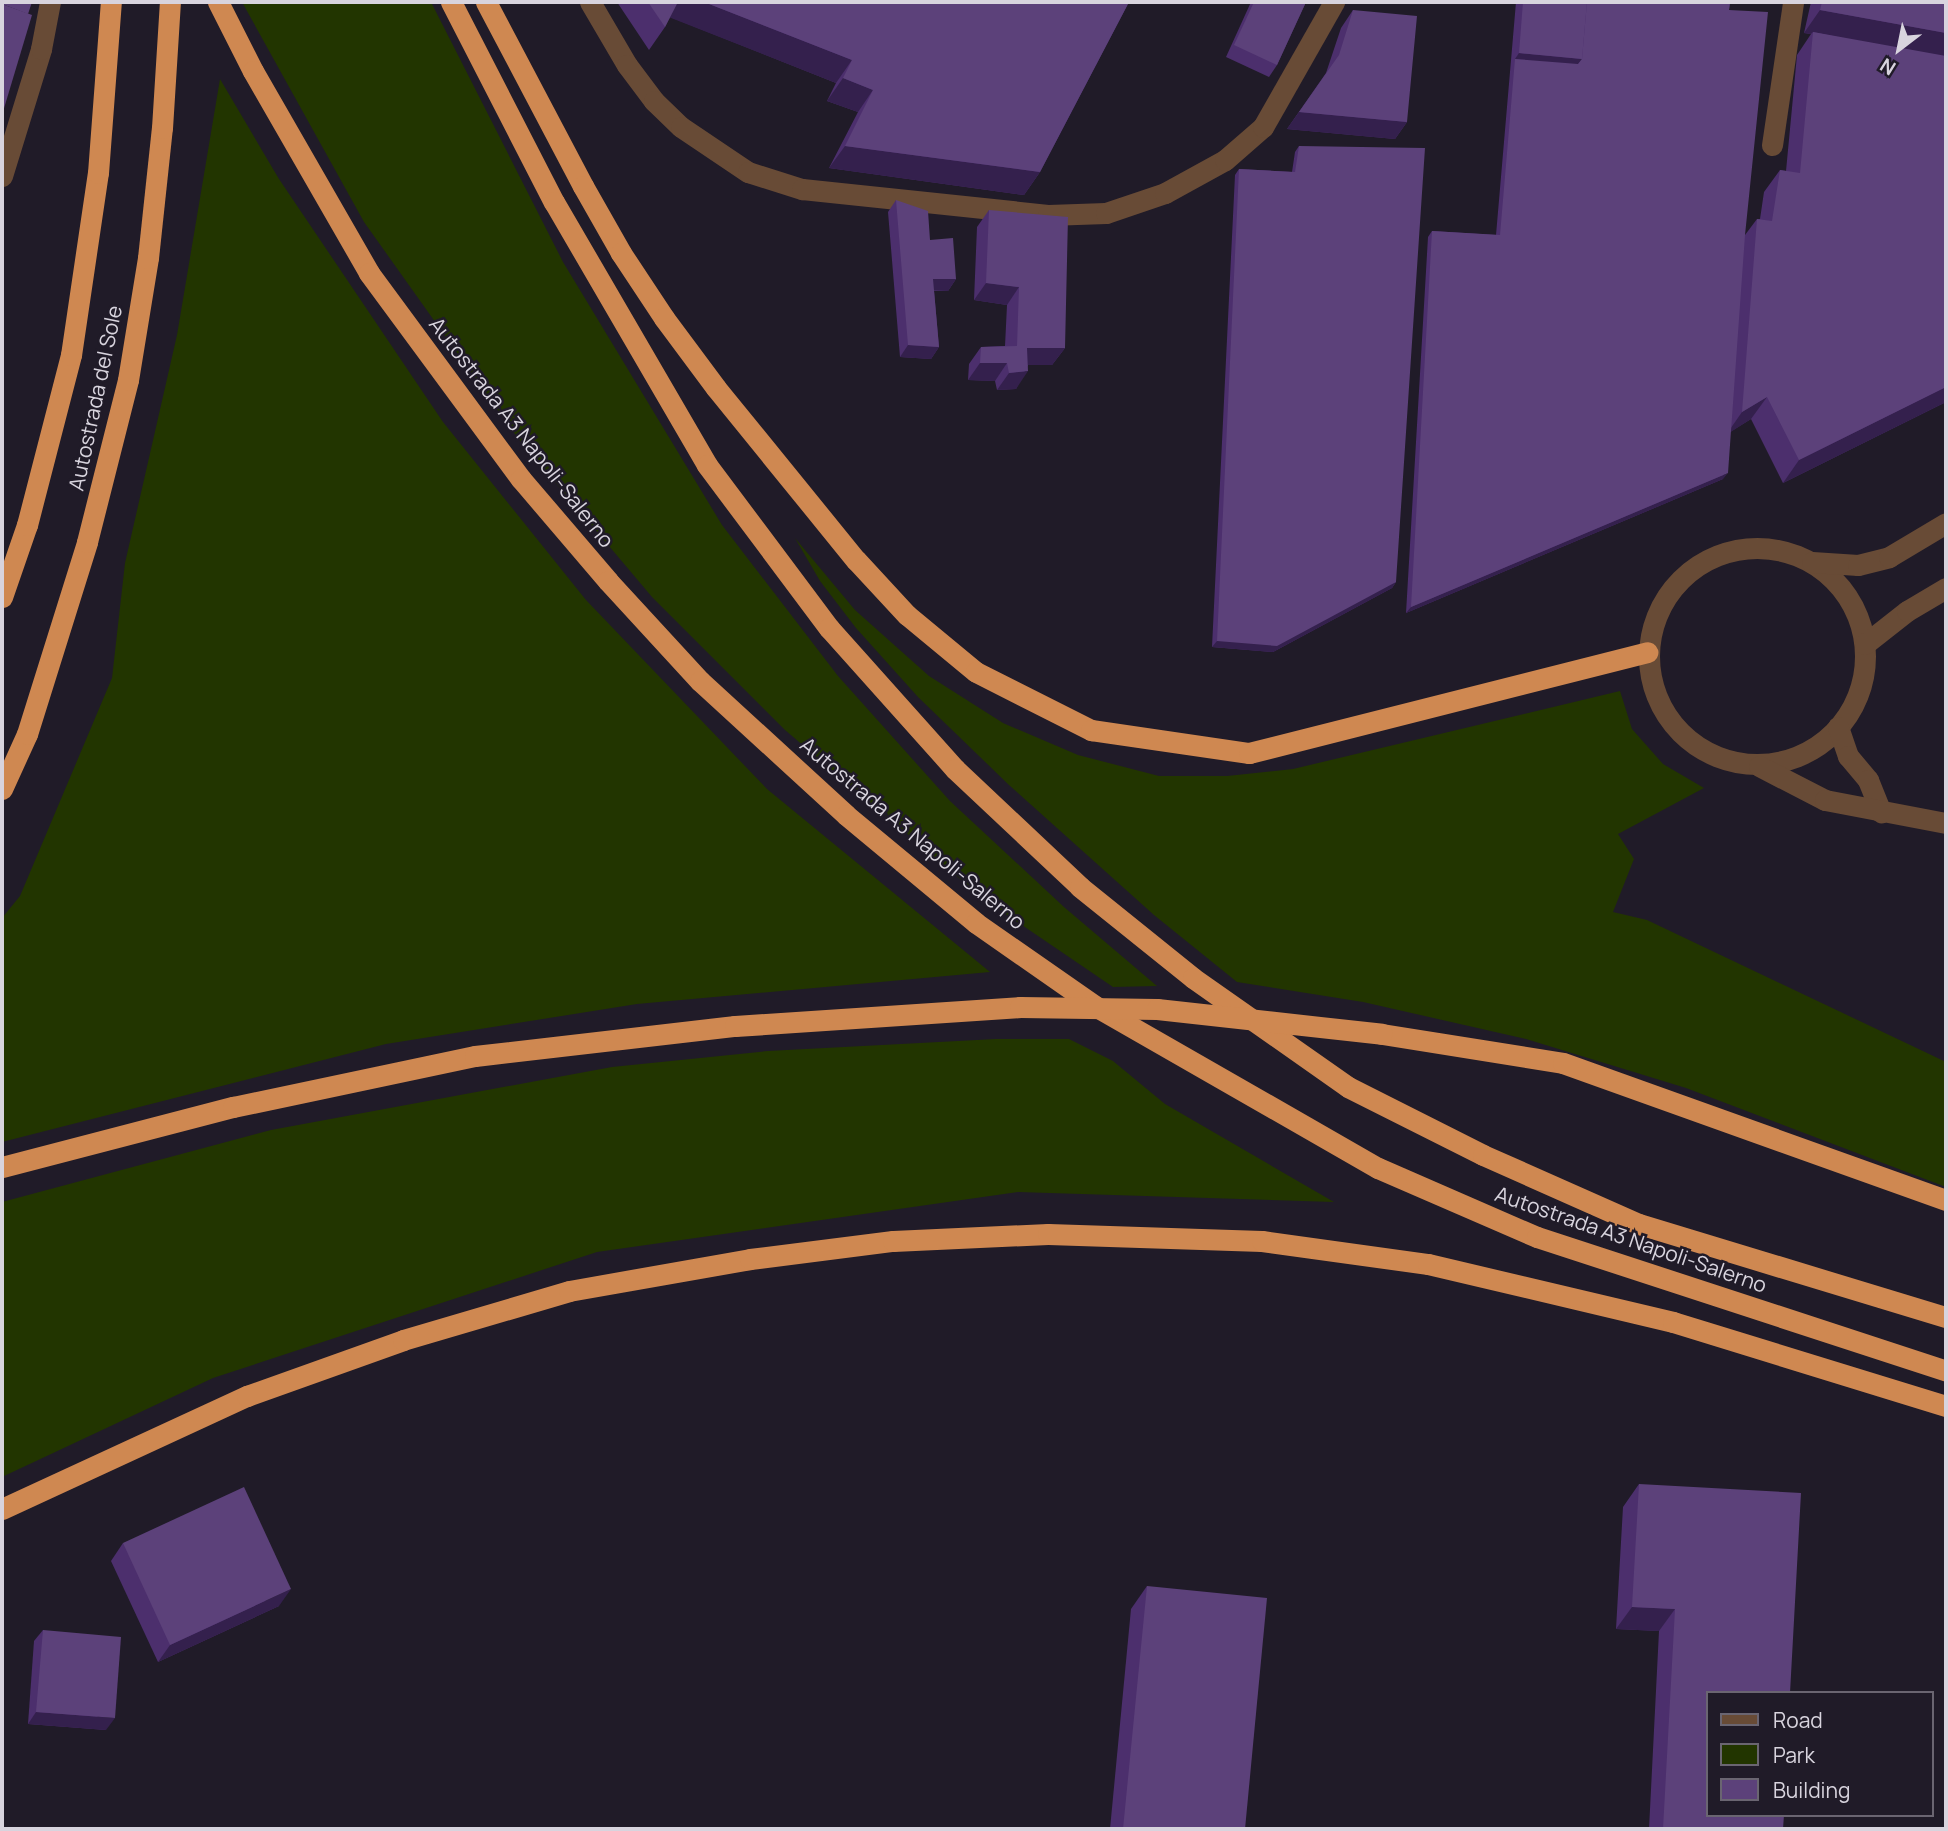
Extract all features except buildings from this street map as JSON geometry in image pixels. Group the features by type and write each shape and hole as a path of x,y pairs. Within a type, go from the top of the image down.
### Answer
{"highway":[{"name":"Autostrada del Sole","path":"2,597 27,525 71,355 98,173 111,2"},
{"name":"Autostrada del Sole","path":"2,789 27,734 87,542 128,380 148,258 162,128 170,2"},
{"name":"Autostrada A3 Napoli-Salerno","path":"218,2 253,71 369,273 443,375 539,499 700,681 846,815 976,923 1095,1006 1378,1168 1537,1237 1946,1371"},
{"name":"Autostrada A3 Napoli-Salerno","path":"451,2 554,202 707,466 847,649 955,769 1080,887 1193,978 1348,1087 1483,1156 1639,1224 1946,1317"},
{"path":"486,2 583,186 621,253 664,318 716,388 856,560 907,615 976,672 1091,730 1249,753 1647,652"},
{"path":"2,1167 233,1107 475,1056 735,1027 1020,1007 1157,1009 1382,1034 1563,1063 1946,1200"},
{"path":"2,1509 247,1396 429,1333 569,1291 750,1259 893,1241 1048,1234 1262,1241 1428,1264 1673,1322 1946,1406"}],"street":[{"path":"2,176 41,48 50,2"},
{"path":"590,2 627,65 654,101 681,127 748,172 802,189 1048,215 1106,212 1165,193 1225,160 1263,127 1334,2"},
{"path":"1772,145 1793,2"},
{"path":"1812,562 1840,584 1854,608 1865,644 1863,682 1848,717 1822,745 1797,759 1759,766 1721,761 1673,727 1653,694 1647,652 1655,615 1675,582 1703,561 1739,548 1777,549 1812,562 1858,565 1889,557 1946,523"},
{"path":"1865,644 1908,611 1946,587"},
{"path":"1838,727 1848,756 1868,780 1881,811"},
{"path":"1759,766 1825,800 1946,823"}],"green space":[{"path":"242,2 431,2 563,262 722,525 838,676 950,801 1064,907 1157,986 1113,987 985,900 785,730 652,597 517,437 364,222"},
{"path":"220,79 279,179 443,422 586,600 767,789 990,972 637,1004 386,1044 2,1142 2,918 20,896 112,678 125,563 177,335"},
{"path":"795,538 855,610 929,676 1003,723 1078,755 1159,776 1227,776 1293,769 1620,691 1632,729 1663,764 1704,788 1618,834 1634,859 1613,912 1647,920 1946,1062 1946,1187 1686,1088 1526,1039 1363,1002 1237,982 1154,915 1009,785 918,697 856,628 820,581"},
{"path":"996,1039 1069,1039 1113,1061 1165,1104 1334,1202 1018,1192 597,1252 213,1378 2,1477 2,1202 271,1130 612,1067 768,1051"}]}
